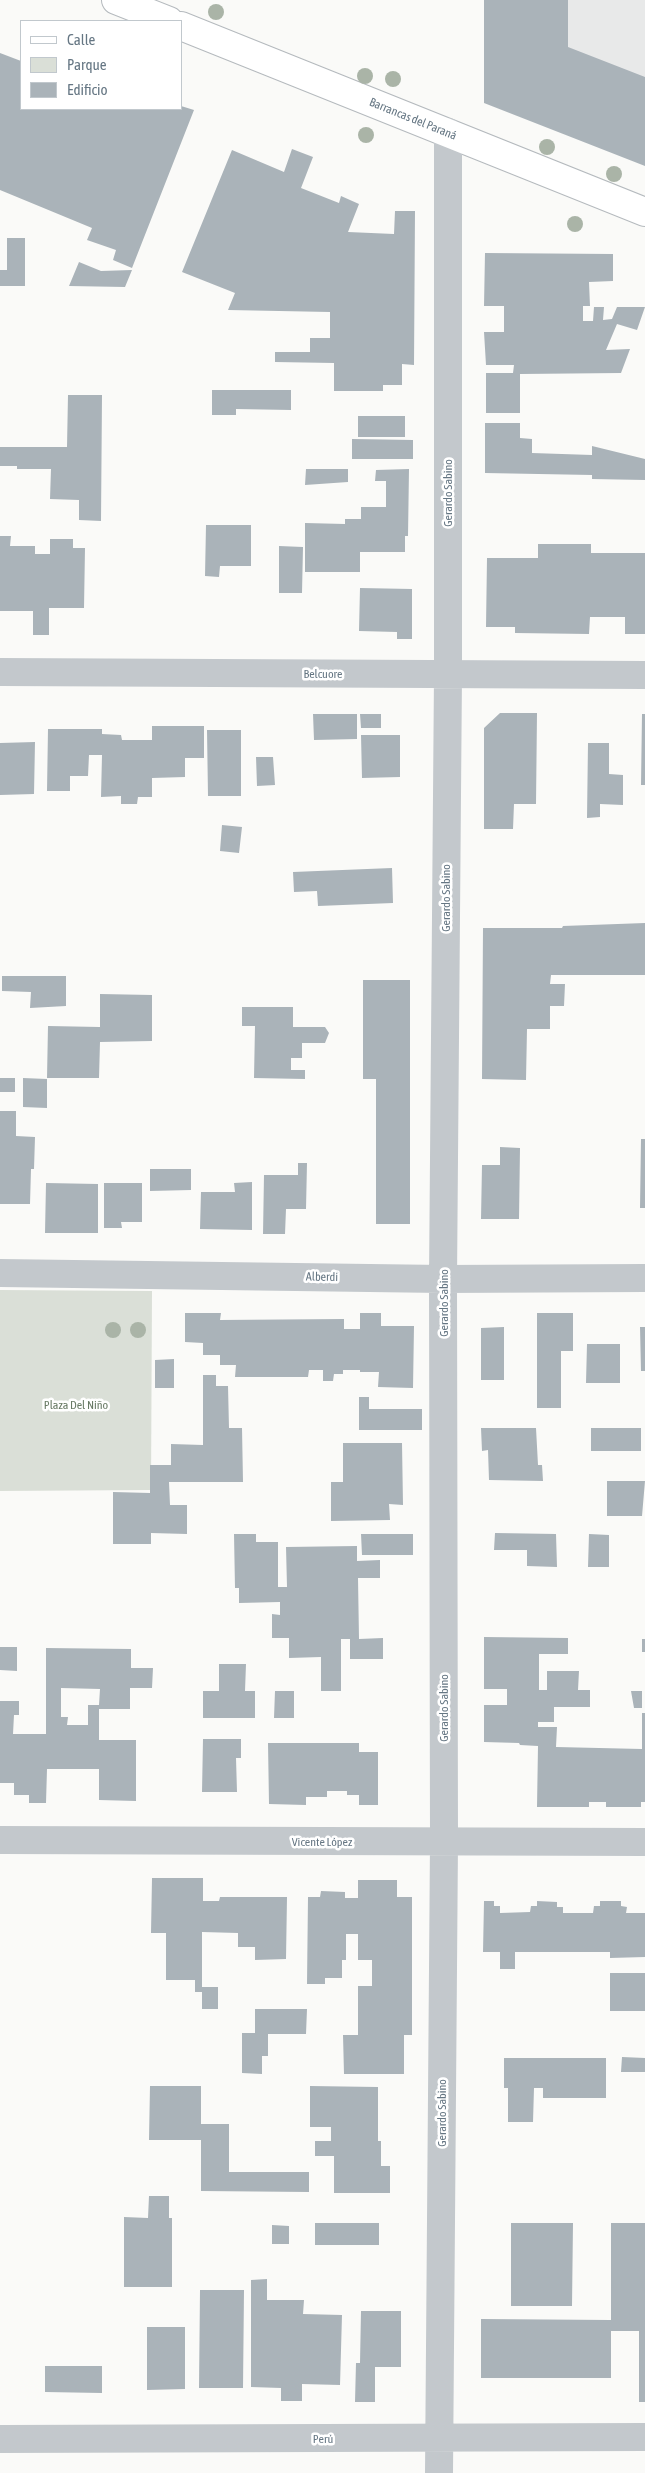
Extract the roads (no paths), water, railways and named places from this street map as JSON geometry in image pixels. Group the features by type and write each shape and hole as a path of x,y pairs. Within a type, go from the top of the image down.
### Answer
{"main road":[{"path":"116,0 166,20"},
{"name":"Barrancas del Paraná","path":"182,26 645,212"}],"street":[{"name":"Gerardo Sabino","path":"439,2473 444,1842 443,1278 448,674 448,132"},
{"name":"Belcuore","path":"0,672 645,676"},
{"name":"Alberdi","path":"0,1273 443,1278 645,1278"},
{"name":"Vicente López","path":"0,1840 645,1842"},
{"name":"Perú","path":"0,2439 645,2437"}],"park label":[{"name":"Plaza Del Niño","path":"76,1405"}]}
